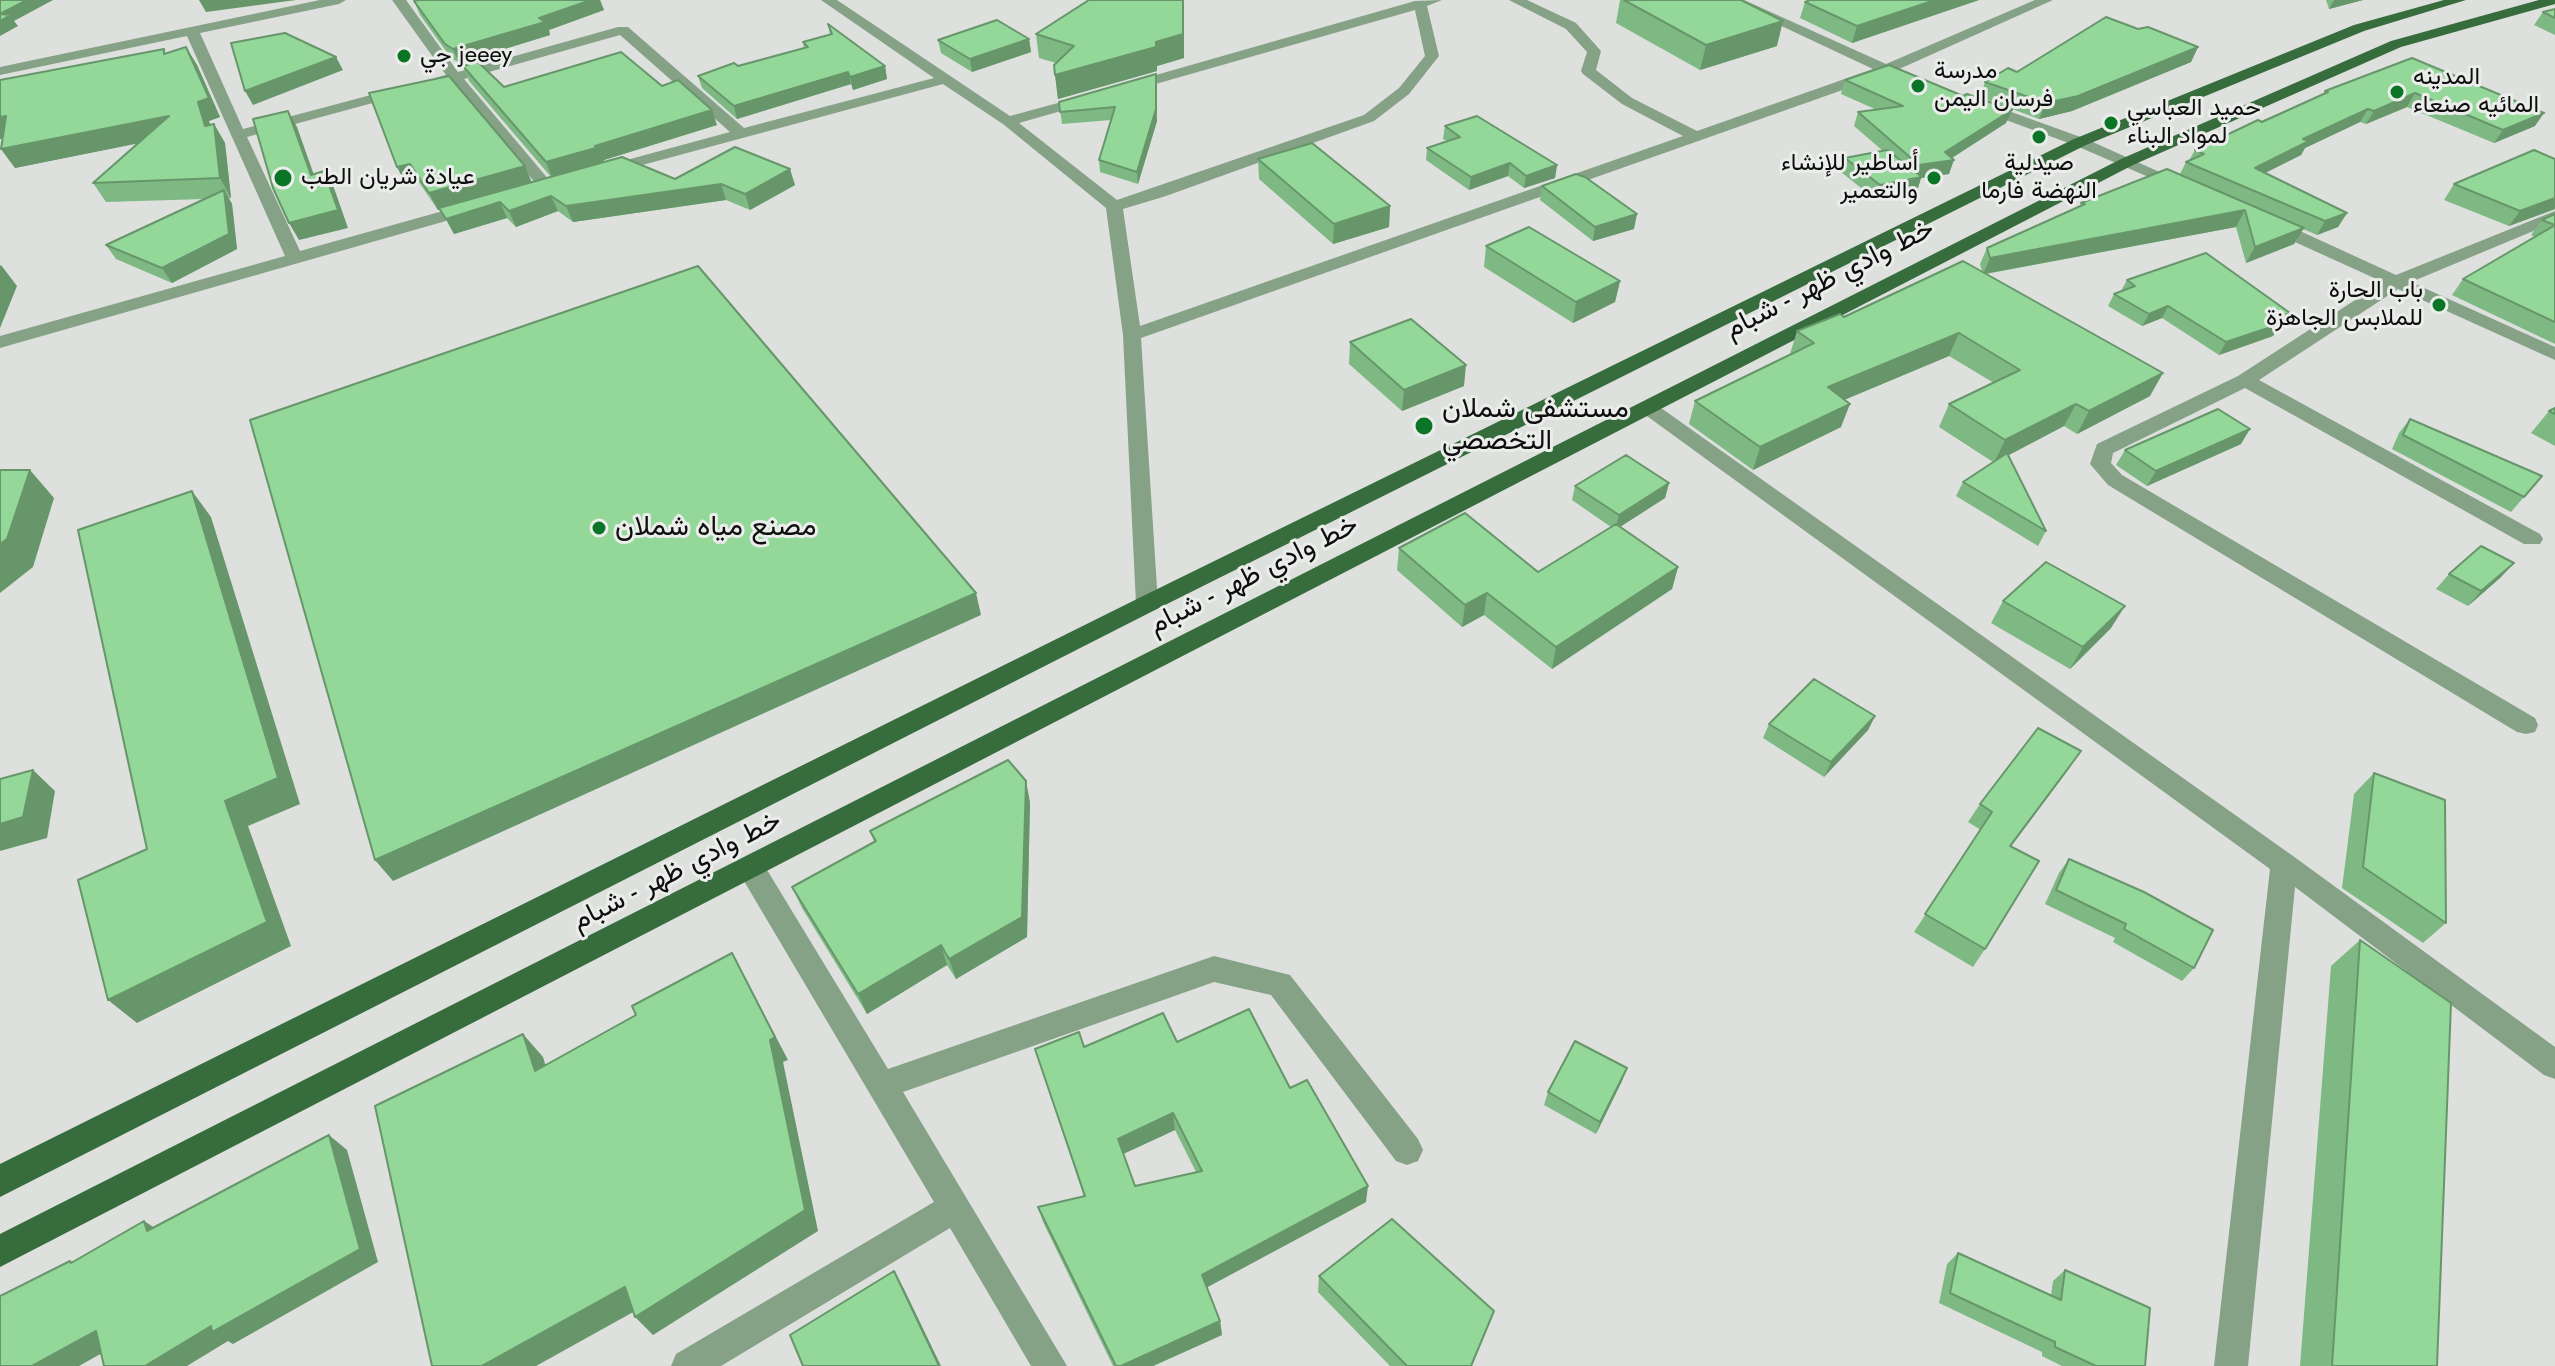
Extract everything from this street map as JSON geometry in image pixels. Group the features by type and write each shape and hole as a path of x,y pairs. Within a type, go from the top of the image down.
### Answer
{"main road":[{"name":"خط وادي ظهر - شبام","path":"0,1181 1147,604 2080,142 2359,28 2459,0"},
{"name":"خط وادي ظهر - شبام","path":"0,1251 2127,162 2396,44 2554,0"}],"street":[{"path":"0,71 339,0"},
{"path":"399,0 455,77 547,187"},
{"path":"828,0 1008,121 1114,206 1132,335 1147,604"},
{"path":"1516,0 1571,26 1594,51 1588,71 1627,101 1691,134"},
{"path":"1733,0 1893,73"},
{"path":"1132,335 1893,73 2046,0"},
{"path":"1008,121 1428,2 1432,56 1404,91 1369,118 1160,193 1114,206"},
{"path":"238,135 623,30 740,133"},
{"path":"192,31 295,258"},
{"path":"591,175 945,79"},
{"path":"1960,98 2080,142 2199,193"},
{"path":"0,342 488,204"},
{"path":"2526,725 2115,480 2100,464 2104,449 2245,380 2399,280 2555,216"},
{"path":"2256,218 2399,280 2555,354"},
{"path":"2245,380 2532,539"},
{"path":"1647,407 2284,864 2555,1065"},
{"path":"2231,1366 2284,864"},
{"path":"751,868 1050,1366"},
{"path":"882,1085 1214,969 1280,984 1407,1150"},
{"path":"688,1366 955,1207"}],"building":[{"path":"0,0 27,0 0,14"},
{"path":"591,0 539,18 545,22 453,49 445,44 414,1"},
{"path":"1089,0 1183,0 1183,34 1156,42 1156,47 1055,75 1054,65 1074,46 1036,34"},
{"path":"1624,0 1741,0 1783,21 1706,45"},
{"path":"1935,0 1857,26 1805,2"},
{"path":"2555,9 2555,18 2543,12"},
{"path":"2106,17 2138,29 2148,27 2198,47 2078,96 2046,103 1985,82 2008,68 2017,72"},
{"path":"997,20 1029,39 970,59 938,40"},
{"path":"828,24 885,66 850,77 848,72 734,106 698,76 734,63 738,66 808,47 803,42 832,34"},
{"path":"285,33 336,57 245,91 231,43"},
{"path":"186,47 209,98 198,102 205,126 214,124 220,178 93,183 169,116 1,149 6,116 0,117 0,80 164,49 164,54"},
{"path":"621,52 662,86 678,80 712,110 546,162 463,66 478,62 504,87"},
{"path":"2412,58 2544,113 2503,130 2415,93 2374,111 2368,109 2303,139 2309,141 2255,168 2347,213 2325,221 2186,162 2204,154 2195,150 2258,120 2262,122 2328,92 2325,91"},
{"path":"1889,65 1963,96 1967,94 2012,110 1945,152 1954,160 1919,165 1858,112 1903,106 1845,80"},
{"path":"1156,74 1156,109 1137,172 1099,160 1115,107 1060,112 1059,102"},
{"path":"449,76 525,166 429,193 410,164 397,167 369,93"},
{"path":"288,111 311,175 324,171 338,210 289,223 273,188 253,119"},
{"path":"1477,116 1557,165 1526,176 1510,163 1471,177 1427,148 1460,137 1445,126"},
{"path":"1312,143 1390,206 1334,224 1258,159"},
{"path":"735,147 790,169 745,194 721,184 566,206 551,196 509,211 500,202 446,219 439,208 622,157 675,179"},
{"path":"1887,150 1922,177 1880,185 1845,158"},
{"path":"2534,150 2555,159 2555,198 2520,211 2454,184"},
{"path":"2167,169 2304,228 2255,247 2245,210 1990,258 1987,248 2085,204 2081,203"},
{"path":"1576,174 1585,177 1637,214 1595,227 1542,186"},
{"path":"224,190 229,234 162,268 106,245"},
{"path":"2555,214 2555,225 2542,220"},
{"path":"2555,225 2555,322 2463,279"},
{"path":"1529,227 1620,281 1576,302 1486,246"},
{"path":"2206,253 2290,313 2271,319 2280,324 2226,342 2168,306 2149,314 2114,294 2135,286 2127,280"},
{"path":"1963,261 2163,373 2089,411 2076,404 2005,440 1949,404 2020,370 1959,333 1828,387 1850,404 1760,447 1695,401 1814,343 1797,331 1840,314 1844,317"},
{"name":"مصنع مياه شملان","path":"698,266 976,593 375,860 250,420"},
{"path":"1411,319 1466,365 1404,390 1350,342"},
{"path":"2218,409 2250,429 2156,471 2125,450"},
{"path":"2410,419 2542,476 2524,497 2403,435"},
{"path":"2007,453 2046,531 1963,482"},
{"path":"1626,455 1669,483 1619,515 1575,486"},
{"path":"0,470 30,470 7,539 0,544"},
{"path":"192,491 278,778 225,801 267,922 108,1000 78,880 147,849 78,530"},
{"path":"1465,513 1538,572 1616,524 1678,567 1556,647 1487,593 1465,605 1399,548"},
{"path":"2481,546 2514,563 2481,591 2449,574"},
{"path":"2046,562 2125,606 2083,647 2003,601"},
{"path":"1814,679 1875,716 1831,762 1769,724"},
{"path":"2038,728 2081,751 2010,846 2039,861 1985,949 1925,914 1992,812 1980,804"},
{"path":"1008,760 1026,781 1022,917 949,959 941,945 858,994 792,887 876,841 870,831"},
{"path":"33,770 23,817 0,824 0,779"},
{"path":"2374,773 2445,800 2446,923 2363,867"},
{"path":"2069,859 2144,892 2213,930 2194,968 2124,929 2126,924 2056,890"},
{"path":"2360,940 2451,1003 2437,1366 2332,1366"},
{"path":"732,953 775,1037 770,1040 805,1210 635,1317 625,1287 482,1366 432,1366 375,1106 523,1034 535,1071 636,1015 632,1006"},
{"path":"1249,1009 1290,1088 1307,1080 1368,1186 1202,1275 1220,1321 1116,1366 1038,1207 1085,1196 1035,1049 1079,1032 1084,1047 1163,1013 1177,1042","holes":["1173,1113 1202,1171 1135,1186 1118,1139"]},
{"path":"1575,1041 1627,1068 1600,1122 1548,1092"},
{"path":"329,1135 360,1249 212,1332 211,1326 145,1366 104,1366 96,1331 32,1366 0,1366 0,1296 71,1263 144,1221 147,1231"},
{"path":"1392,1219 1494,1311 1471,1366 1407,1366 1319,1276"},
{"path":"1958,1253 2061,1300 2065,1270 2150,1308 2145,1366 2096,1366 2055,1347 2055,1342 1950,1293"},
{"path":"894,1271 939,1366 803,1366 790,1335"}],"place":[{"name":"جي jeeey","path":"404,56"},
{"name":"مدرسة فرسان اليمن","path":"1918,86"},
{"name":"المدينه المائيه صنعاء","path":"2397,92"},
{"name":"حميد العباسي لمواد البناء","path":"2111,123"},
{"name":"صيدلية النهضة فارما","path":"2039,137"},
{"name":"عيادة شريان الطب","path":"283,178"},
{"name":"أساطير للإنشاء والتعمير","path":"1934,178"},
{"name":"باب الحارة للملابس الجاهزة","path":"2439,305"},
{"name":"مستشفى شملان التخصصي","path":"1424,426"},
{"name":"مصنع مياه شملان","path":"599,528"}]}
